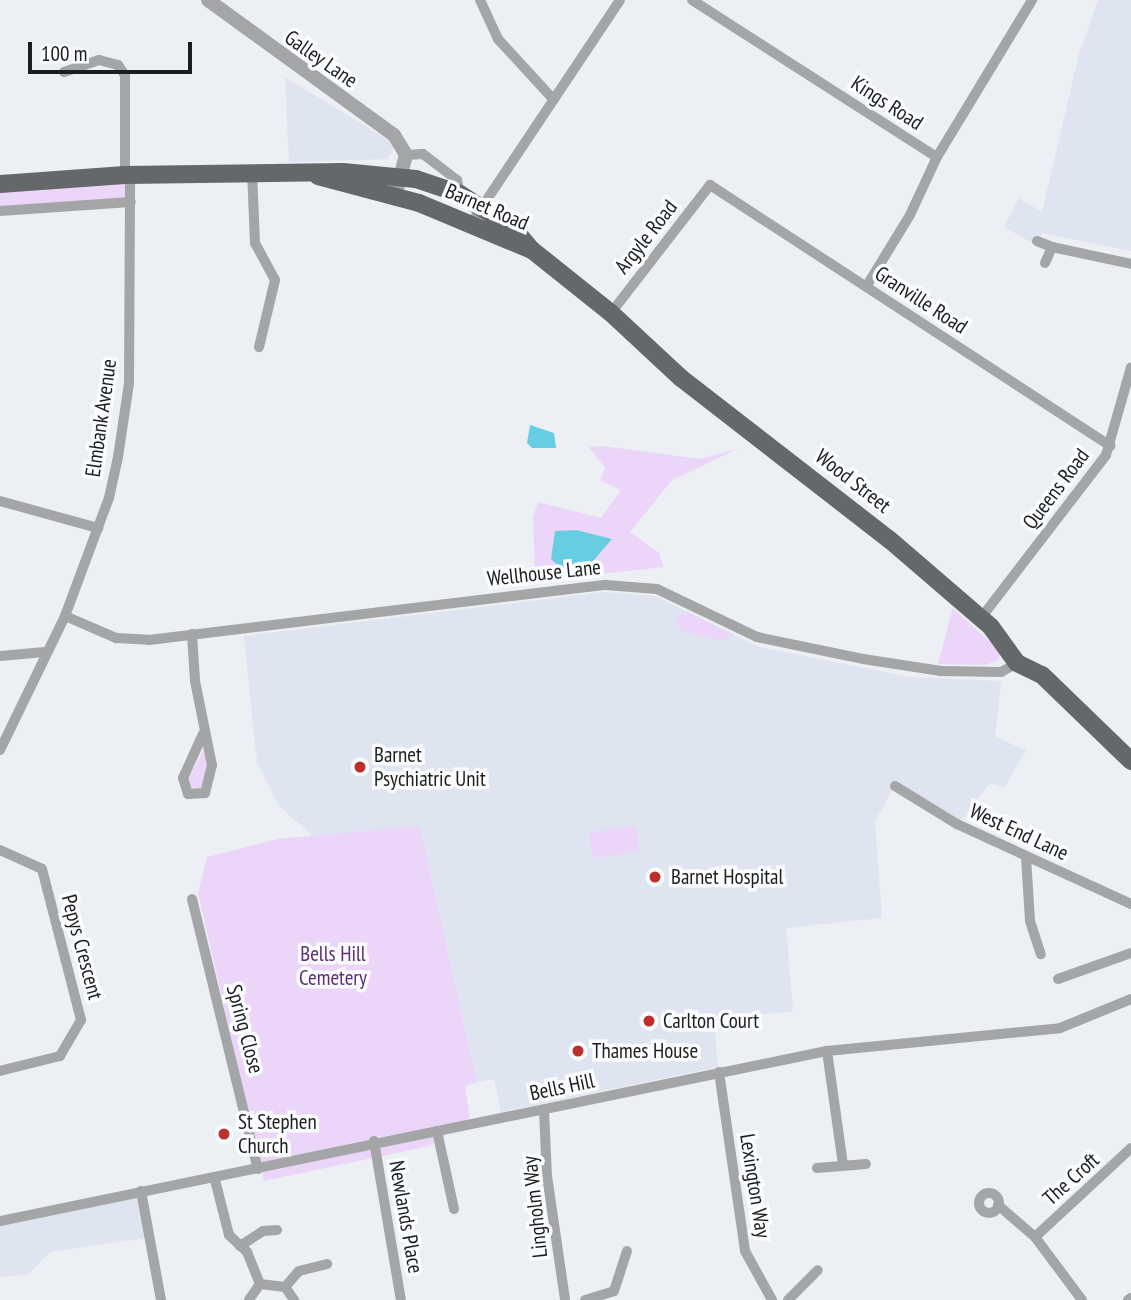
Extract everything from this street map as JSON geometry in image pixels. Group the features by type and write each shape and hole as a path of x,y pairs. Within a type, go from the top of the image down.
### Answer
{"main road":[{"name":"Barnet Road","path":"0,184 128,175 252,171 401,177 460,194 481,205 515,230 532,250"},
{"name":"Barnet Road","path":"316,175 341,186 395,197 532,250"},
{"name":"Wood Street","path":"532,250 611,313 681,378 890,540 981,618 1010,648 1017,663 1042,675 1131,761"}],"street":[{"name":"Galley Lane","path":"208,0 394,135 405,155"},
{"path":"480,0 498,39 553,99"},
{"path":"470,225 620,0"},
{"name":"Kings Road","path":"692,0 937,157"},
{"path":"866,287 910,215 937,157 1032,0"},
{"name":"Elmbank Avenue","path":"0,750 45,652 65,617 98,528 118,457 129,383 131,202 128,175 127,81 122,70 99,60 64,72"},
{"path":"395,197 405,155 423,154 457,180 460,194"},
{"path":"252,171 256,243 275,280 259,347"},
{"name":"Granville Road","path":"710,186 1111,446"},
{"name":"Argyle Road","path":"611,313 710,186"},
{"path":"0,211 131,202"},
{"path":"1037,241 1052,247 1131,264"},
{"path":"1045,263 1052,247"},
{"name":"Queens Road","path":"981,618 1111,446 1131,367"},
{"path":"0,501 98,528"},
{"name":"Wellhouse Lane","path":"65,617 116,638 149,640 606,584 657,589 757,637 863,659 967,672 1001,672 1017,663"},
{"path":"192,634 203,734 211,748 209,784 205,793 188,794 183,778 203,734"},
{"path":"0,656 45,652"},
{"name":"West End Lane","path":"895,786 957,824 1131,904"},
{"name":"Pepys Crescent","path":"0,850 41,869 81,1020 60,1056 0,1071"},
{"path":"1026,857 1030,921 1041,954"},
{"name":"Spring Close","path":"192,900 258,1169"},
{"path":"1058,979 1131,953"},
{"name":"Bells Hill","path":"0,1221 141,1191 215,1180 374,1141 544,1111 827,1051 1060,1028 1131,999"},
{"path":"827,1051 843,1165"},
{"name":"Lexington Way","path":"719,1072 745,1251 772,1300"},
{"name":"Lingholm Way","path":"544,1111 547,1176 565,1300"},
{"path":"437,1131 454,1209"},
{"name":"Newlands Place","path":"374,1141 401,1300"},
{"name":"The Croft","path":"1035,1237 1131,1148"},
{"path":"817,1168 866,1164"},
{"path":"215,1180 229,1235 240,1246 260,1284"},
{"path":"141,1191 161,1300"},
{"path":"998,1205 1035,1237 1082,1300"},
{"path":"240,1246 263,1231 277,1230"},
{"path":"585,1300 614,1291 627,1251"},
{"path":"285,1287 299,1271 327,1264"},
{"path":"788,1300 818,1270"},
{"path":"260,1284 285,1287 294,1300"},
{"path":"249,1300 260,1284"}],"shaded area":[{"path":"1098,0 1131,0 1131,251 1042,233 1036,245 1004,227 1019,198 1042,212 1079,54"},
{"path":"285,77 388,140 393,146 388,159 289,162"},
{"name":"Barnet Hospital","path":"605,592 655,596 759,647 910,677 1001,681 995,737 1026,750 1004,788 990,783 961,821 896,784 875,821 882,918 786,928 793,1011 714,1020 718,1067 501,1112 494,1079 477,1082 420,827 313,836 279,806 257,762 244,636"},
{"path":"141,1191 151,1237 50,1252 29,1274 0,1277 0,1221"}],"green space":[{"path":"130,175 131,202 0,207 0,180"},
{"path":"603,446 700,459 737,449 672,480 630,532 659,553 664,567 488,587 492,579 535,572 533,517 538,502 601,518 621,490 600,480 605,468 589,447"},
{"path":"953,608 1001,652 998,660 986,665 938,664"},
{"path":"682,613 690,613 734,635 720,641 683,631 675,622"},
{"path":"205,747 208,766 202,787 193,790 188,779"},
{"name":"Bells Hill Cemetery","path":"420,826 477,1082 465,1086 470,1118 429,1146 264,1181 198,893 207,857 277,839"},
{"path":"636,826 639,852 593,858 589,832"}],"water":[{"path":"530,425 554,433 556,448 532,448 527,443"},
{"path":"576,530 612,539 587,568 563,570 551,559 555,531"}],"place":[{"name":"Barnet Psychiatric Unit","path":"360,767"},
{"name":"Barnet Hospital","path":"655,877"},
{"name":"Carlton Court","path":"649,1021"},
{"name":"Thames House","path":"578,1051"},
{"name":"St Stephen Church","path":"224,1134"}]}
